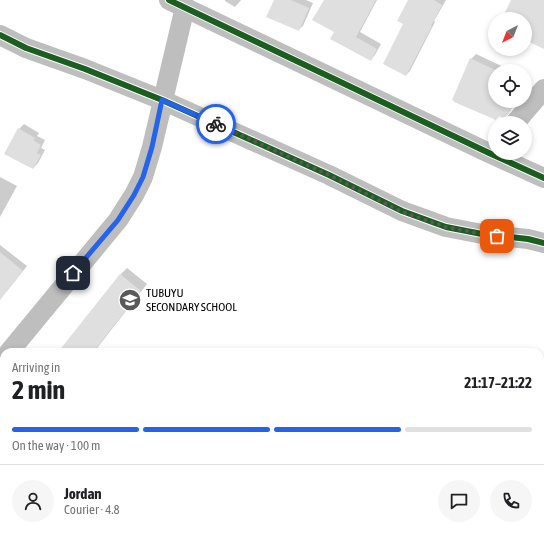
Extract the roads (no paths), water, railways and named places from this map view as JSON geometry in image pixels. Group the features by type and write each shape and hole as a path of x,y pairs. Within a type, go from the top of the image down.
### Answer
{"street":[{"path":"12,348 118,220 134,195 143,177 162,100 177,3 488,147"},
{"path":"0,35 26,48 85,69 162,100 329,175 402,212 446,227 544,243"},
{"path":"521,116 544,89"},
{"path":"512,160 544,178"}],"place":[{"name":"TUBUYU SECONDARY SCHOOL","path":"130,300"}]}
